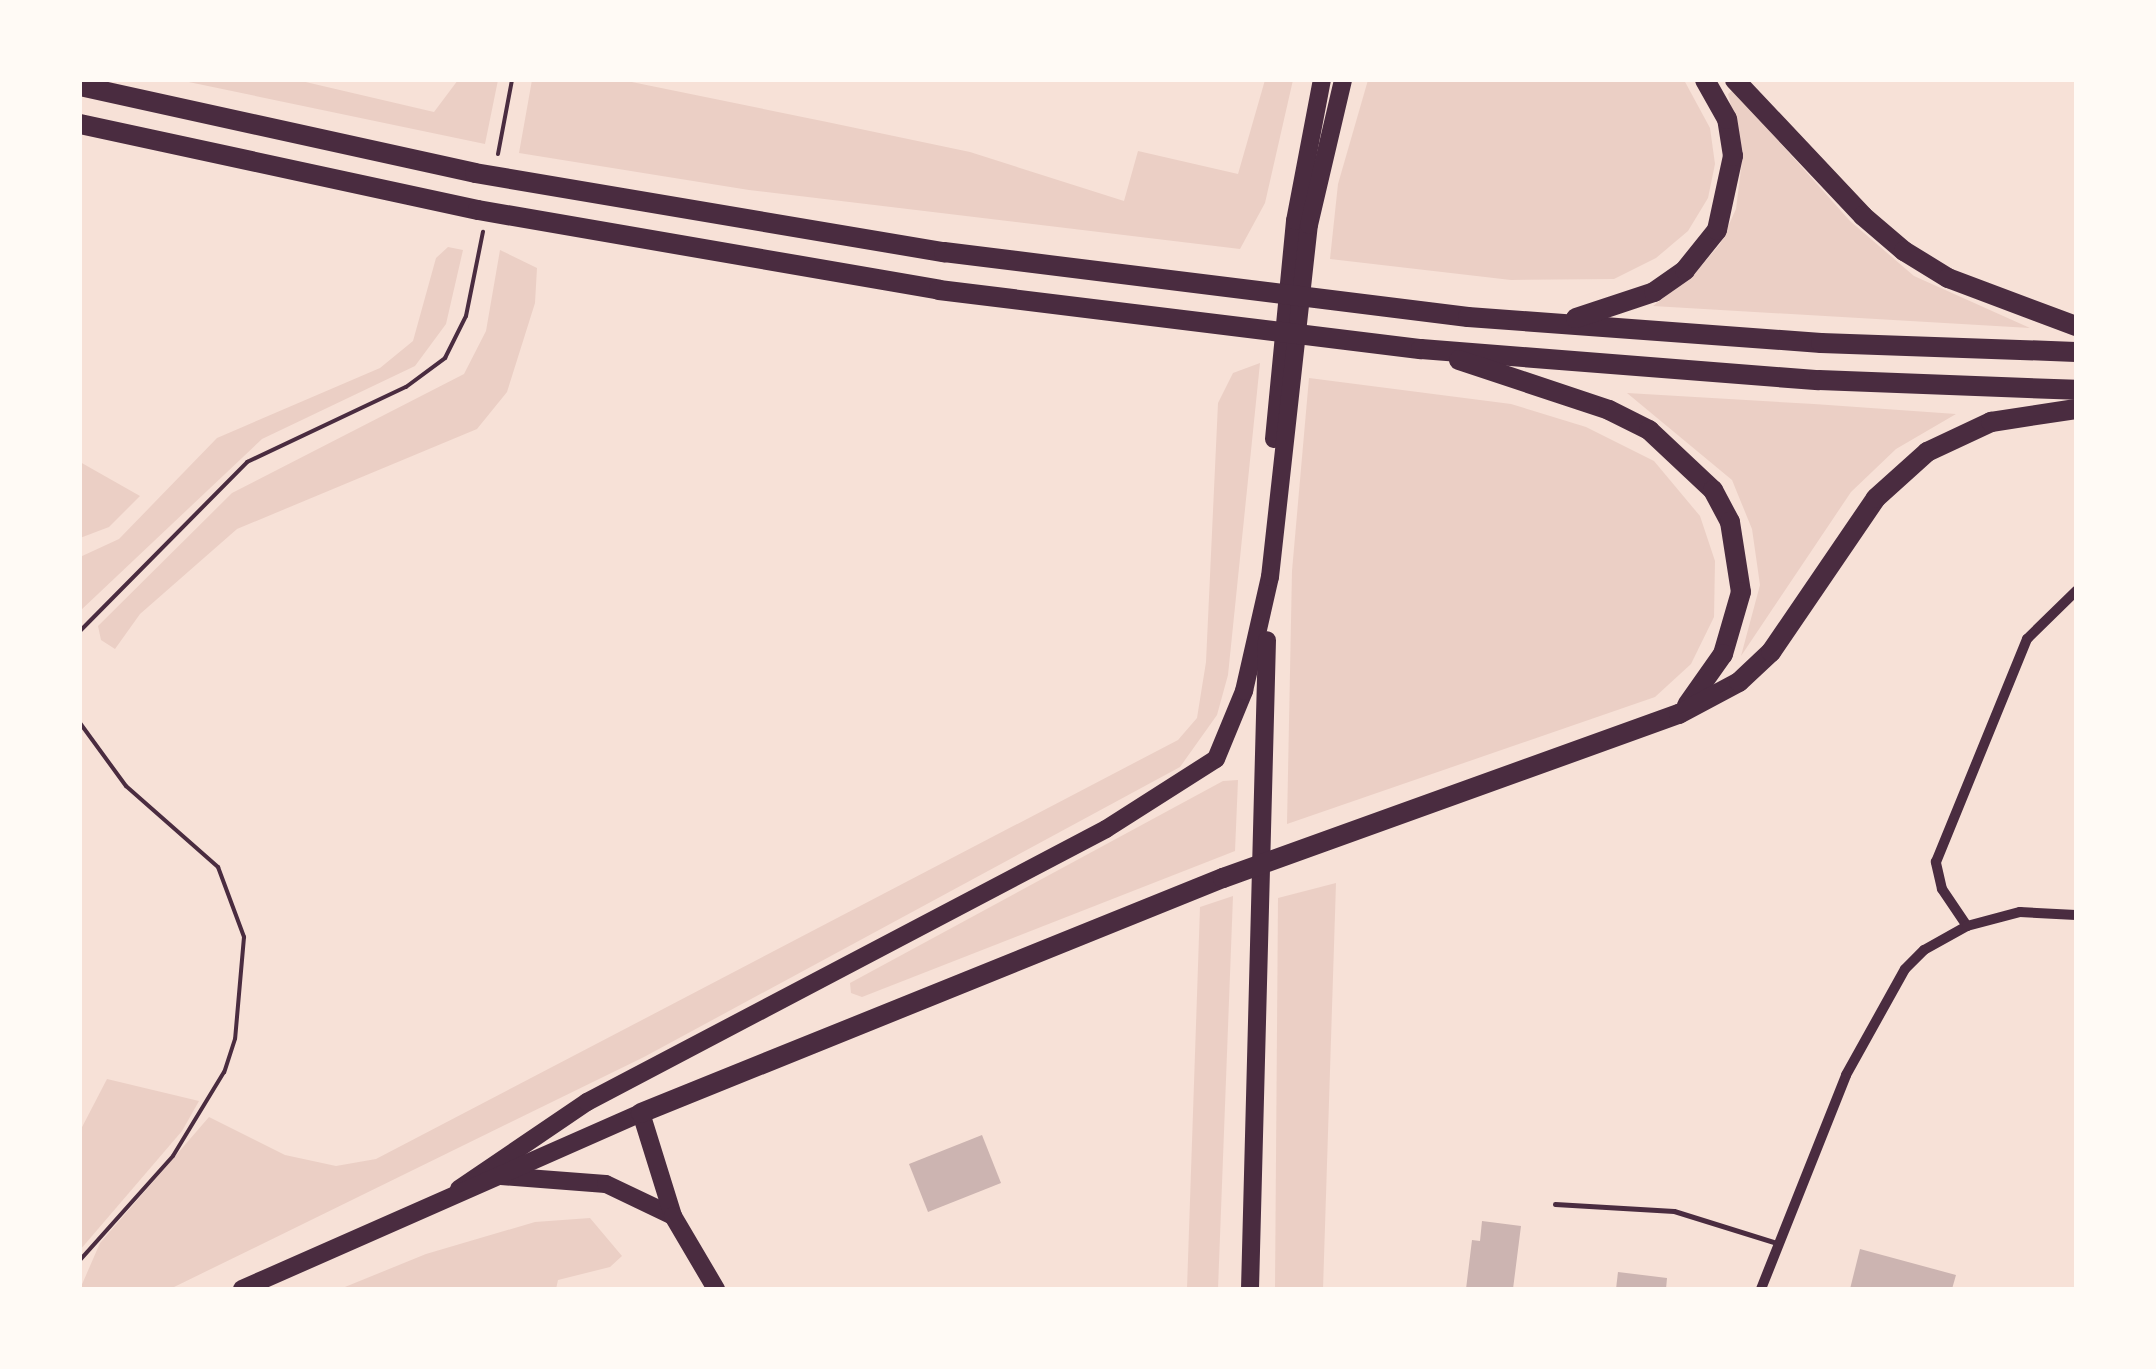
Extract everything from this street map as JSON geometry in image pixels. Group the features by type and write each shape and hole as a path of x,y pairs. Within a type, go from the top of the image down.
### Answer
{"highway":[{"path":"1555,323 1618,309 1654,292 1708,245 1729,197 1733,156 1728,119 1704,80"},
{"path":"1736,80 1863,216 1904,251 1948,278 2076,326"},
{"path":"80,86 475,173 830,234 1216,288 1555,323 2076,352"},
{"path":"80,124 763,264 1421,348 1819,380 2076,390"},
{"path":"1421,348 1608,410 1660,439 1713,490 1730,522 1741,592 1724,654 1679,714"},
{"path":"641,1113 1223,878 1679,714 1740,682 1771,652 1846,540 1902,471 1950,437 1991,422 2076,409"}],"main road":[{"path":"1250,1289 1258,798 1270,578 1282,399 1322,80"},
{"path":"1302,223 1343,80"},
{"path":"459,1188 587,1102 1200,775 1230,738 1270,578"},
{"path":"242,1289 459,1188 641,1113 674,1216 697,1262 716,1289"},
{"path":"490,1176 606,1184 674,1216"}],"street":[{"path":"1968,926 1942,889 1936,862 2027,639 2076,590"},
{"path":"1761,1289 1882,1003 1924,950 1968,926 2020,912 2076,915"}],"lane":[{"path":"1555,1204 1674,1211 1778,1243"}],"path":[{"path":"505,112 512,80"},
{"path":"80,630 247,462 430,372 456,341 475,274"},
{"path":"80,724 126,786 218,867 244,937 235,1039 224,1072 173,1156 80,1260"}],"shaded area":[{"path":"179,80 297,80 434,112 458,80 498,80 485,144"},
{"path":"532,80 622,80 970,152 1124,201 1138,151 1238,174 1265,80 1293,80 1265,203 1240,249 749,190 519,153"},
{"path":"1368,80 1684,80 1710,128 1715,164 1708,198 1688,231 1656,258 1614,279 1511,280 1330,259 1338,184"},
{"path":"1733,90 1850,221 1914,276 2030,328 1653,306 1696,272 1720,244 1736,209 1743,153 1728,94"},
{"path":"448,247 463,250 446,324 415,366 262,439 80,611 80,557 119,539 217,438 380,368 413,341 436,258"},
{"path":"500,250 537,268 535,303 507,392 477,429 237,529 140,614 115,649 101,640 98,626 232,493 464,374 486,331"},
{"path":"1260,363 1228,675 1217,715 1180,767 644,1057 170,1289 80,1289 100,1243 209,1117 285,1155 336,1166 376,1159 1178,740 1197,718 1206,662 1218,403 1233,373"},
{"path":"1309,378 1511,404 1586,427 1654,461 1700,516 1715,561 1714,617 1691,664 1655,697 1287,824 1292,571"},
{"path":"1627,393 1956,414 1896,449 1851,492 1741,656 1760,585 1752,529 1732,480"},
{"path":"80,462 140,496 109,527 80,538"},
{"path":"1238,780 1235,851 862,997 851,993 850,983 1223,781"},
{"path":"1336,883 1323,1289 1275,1289 1278,898"},
{"path":"1233,896 1218,1289 1187,1289 1200,907"},
{"path":"107,1079 199,1101 182,1131 80,1250 80,1131"},
{"path":"590,1218 622,1256 610,1267 558,1280 556,1289 340,1289 426,1254 535,1222"}],"building":[{"path":"982,1135 1001,1183 928,1212 909,1164"},
{"path":"1482,1221 1521,1226 1513,1289 1466,1289 1472,1240 1480,1241"},
{"path":"1860,1249 1956,1275 1952,1289 1850,1289"},
{"path":"1618,1272 1667,1278 1666,1289 1616,1289"}]}
